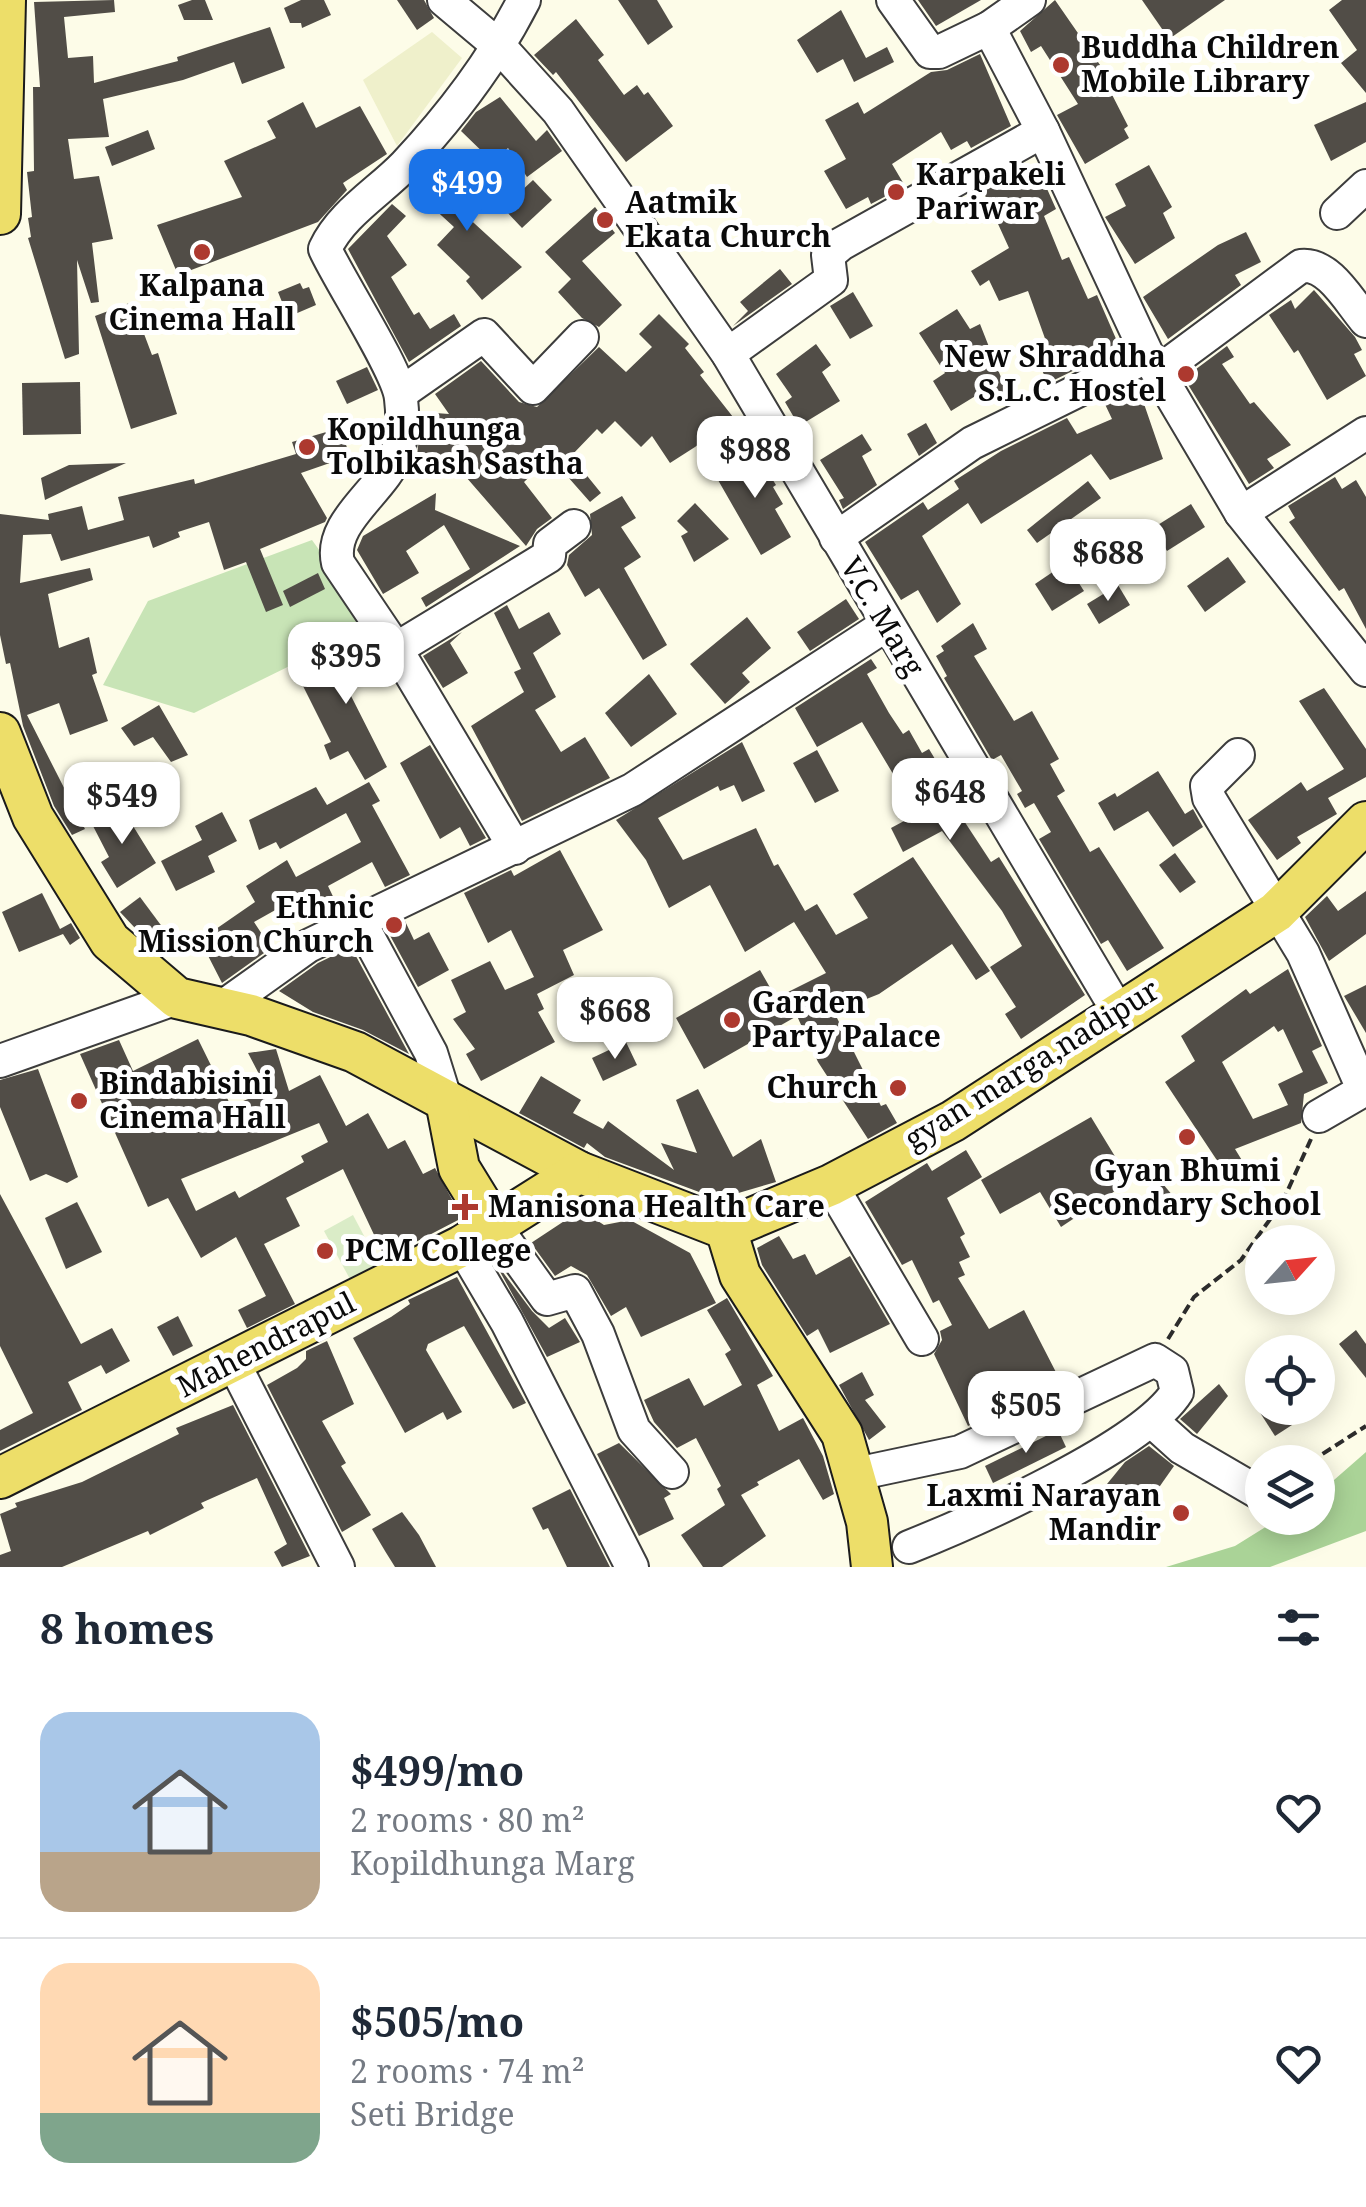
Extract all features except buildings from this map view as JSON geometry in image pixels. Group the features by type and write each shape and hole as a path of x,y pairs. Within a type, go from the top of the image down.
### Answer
{"main road":[{"path":"0,214 5,0"},
{"path":"0,733 33,817 110,941 177,998 221,1008 355,1052 579,1172 726,1230 740,1275 842,1434 884,1554"},
{"name":"gyan marga,nadipur","path":"726,1230 832,1185 953,1121 1276,912 1366,822"},
{"path":"446,1102 478,1236"},
{"name":"Mahendrapul","path":"0,1478 478,1236 579,1172"}],"street":[{"name":"V.C. Marg","path":"444,0 500,47 558,110 728,354 1119,1013"},
{"path":"515,848 396,648 338,564 335,550 340,532 397,454 401,393 325,249 332,234 406,164 500,47 524,0"},
{"path":"894,0 930,52 939,52 988,28 1028,0"},
{"path":"988,28 1042,131 1153,364 1241,512 1366,670"},
{"path":"728,354 831,280 828,255 840,244 1042,131"},
{"path":"1337,213 1366,186"},
{"path":"836,538 972,443 1153,364 1301,266 1312,264 1328,274 1366,321"},
{"path":"401,393 484,335 533,388 582,337"},
{"path":"1241,512 1366,433"},
{"path":"396,648 523,575 549,556 550,544 574,526"},
{"path":"221,1008 308,946 632,790 886,624"},
{"path":"1238,755 1207,786 1209,798 1312,971 1362,1092 1319,1116"},
{"path":"359,920 431,1053 446,1102"},
{"path":"0,1061 177,998"},
{"path":"832,1185 922,1339"},
{"path":"478,1236 546,1299 575,1291 598,1334 634,1430 672,1472"},
{"path":"478,1236 507,1322 632,1567"},
{"path":"856,1474 960,1452 1155,1360 1172,1371 1177,1392 1165,1411 1152,1420 991,1514 884,1554"},
{"path":"233,1362 338,1567"},
{"path":"1152,1420 1182,1448 1245,1485"}],"path":[{"path":"1155,1360 1194,1297 1241,1260 1282,1204 1319,1116"},
{"path":"1335,1446 1366,1426"}],"green space":[{"path":"432,32 462,58 397,146 363,80"},
{"path":"312,540 373,625 194,713 103,685 148,601"},
{"path":"353,1215 380,1266 351,1281 324,1231"},
{"path":"1366,1452 1366,1531 1270,1567 1166,1567 1235,1546 1253,1535 1335,1535 1335,1479"}],"place":[{"name":"Buddha Children Mobile Library","path":"1061,65"},
{"name":"Karpakeli Pariwar","path":"896,192"},
{"name":"Aatmik Ekata Church","path":"605,220"},
{"name":"Kalpana Cinema Hall","path":"202,252"},
{"name":"New Shraddha S.L.C. Hostel","path":"1186,374"},
{"name":"Kopildhunga Tolbikash Sastha","path":"307,447"},
{"name":"Ethnic Mission Church","path":"394,925"},
{"name":"Garden Party Palace","path":"732,1020"},
{"name":"Church","path":"898,1088"},
{"name":"Bindabisini Cinema Hall","path":"79,1101"},
{"name":"Gyan Bhumi Secondary School","path":"1187,1137"},
{"name":"Manisona Health Care","path":"465,1207"},
{"name":"PCM College","path":"325,1251"},
{"name":"Laxmi Narayan Mandir","path":"1181,1513"}]}
